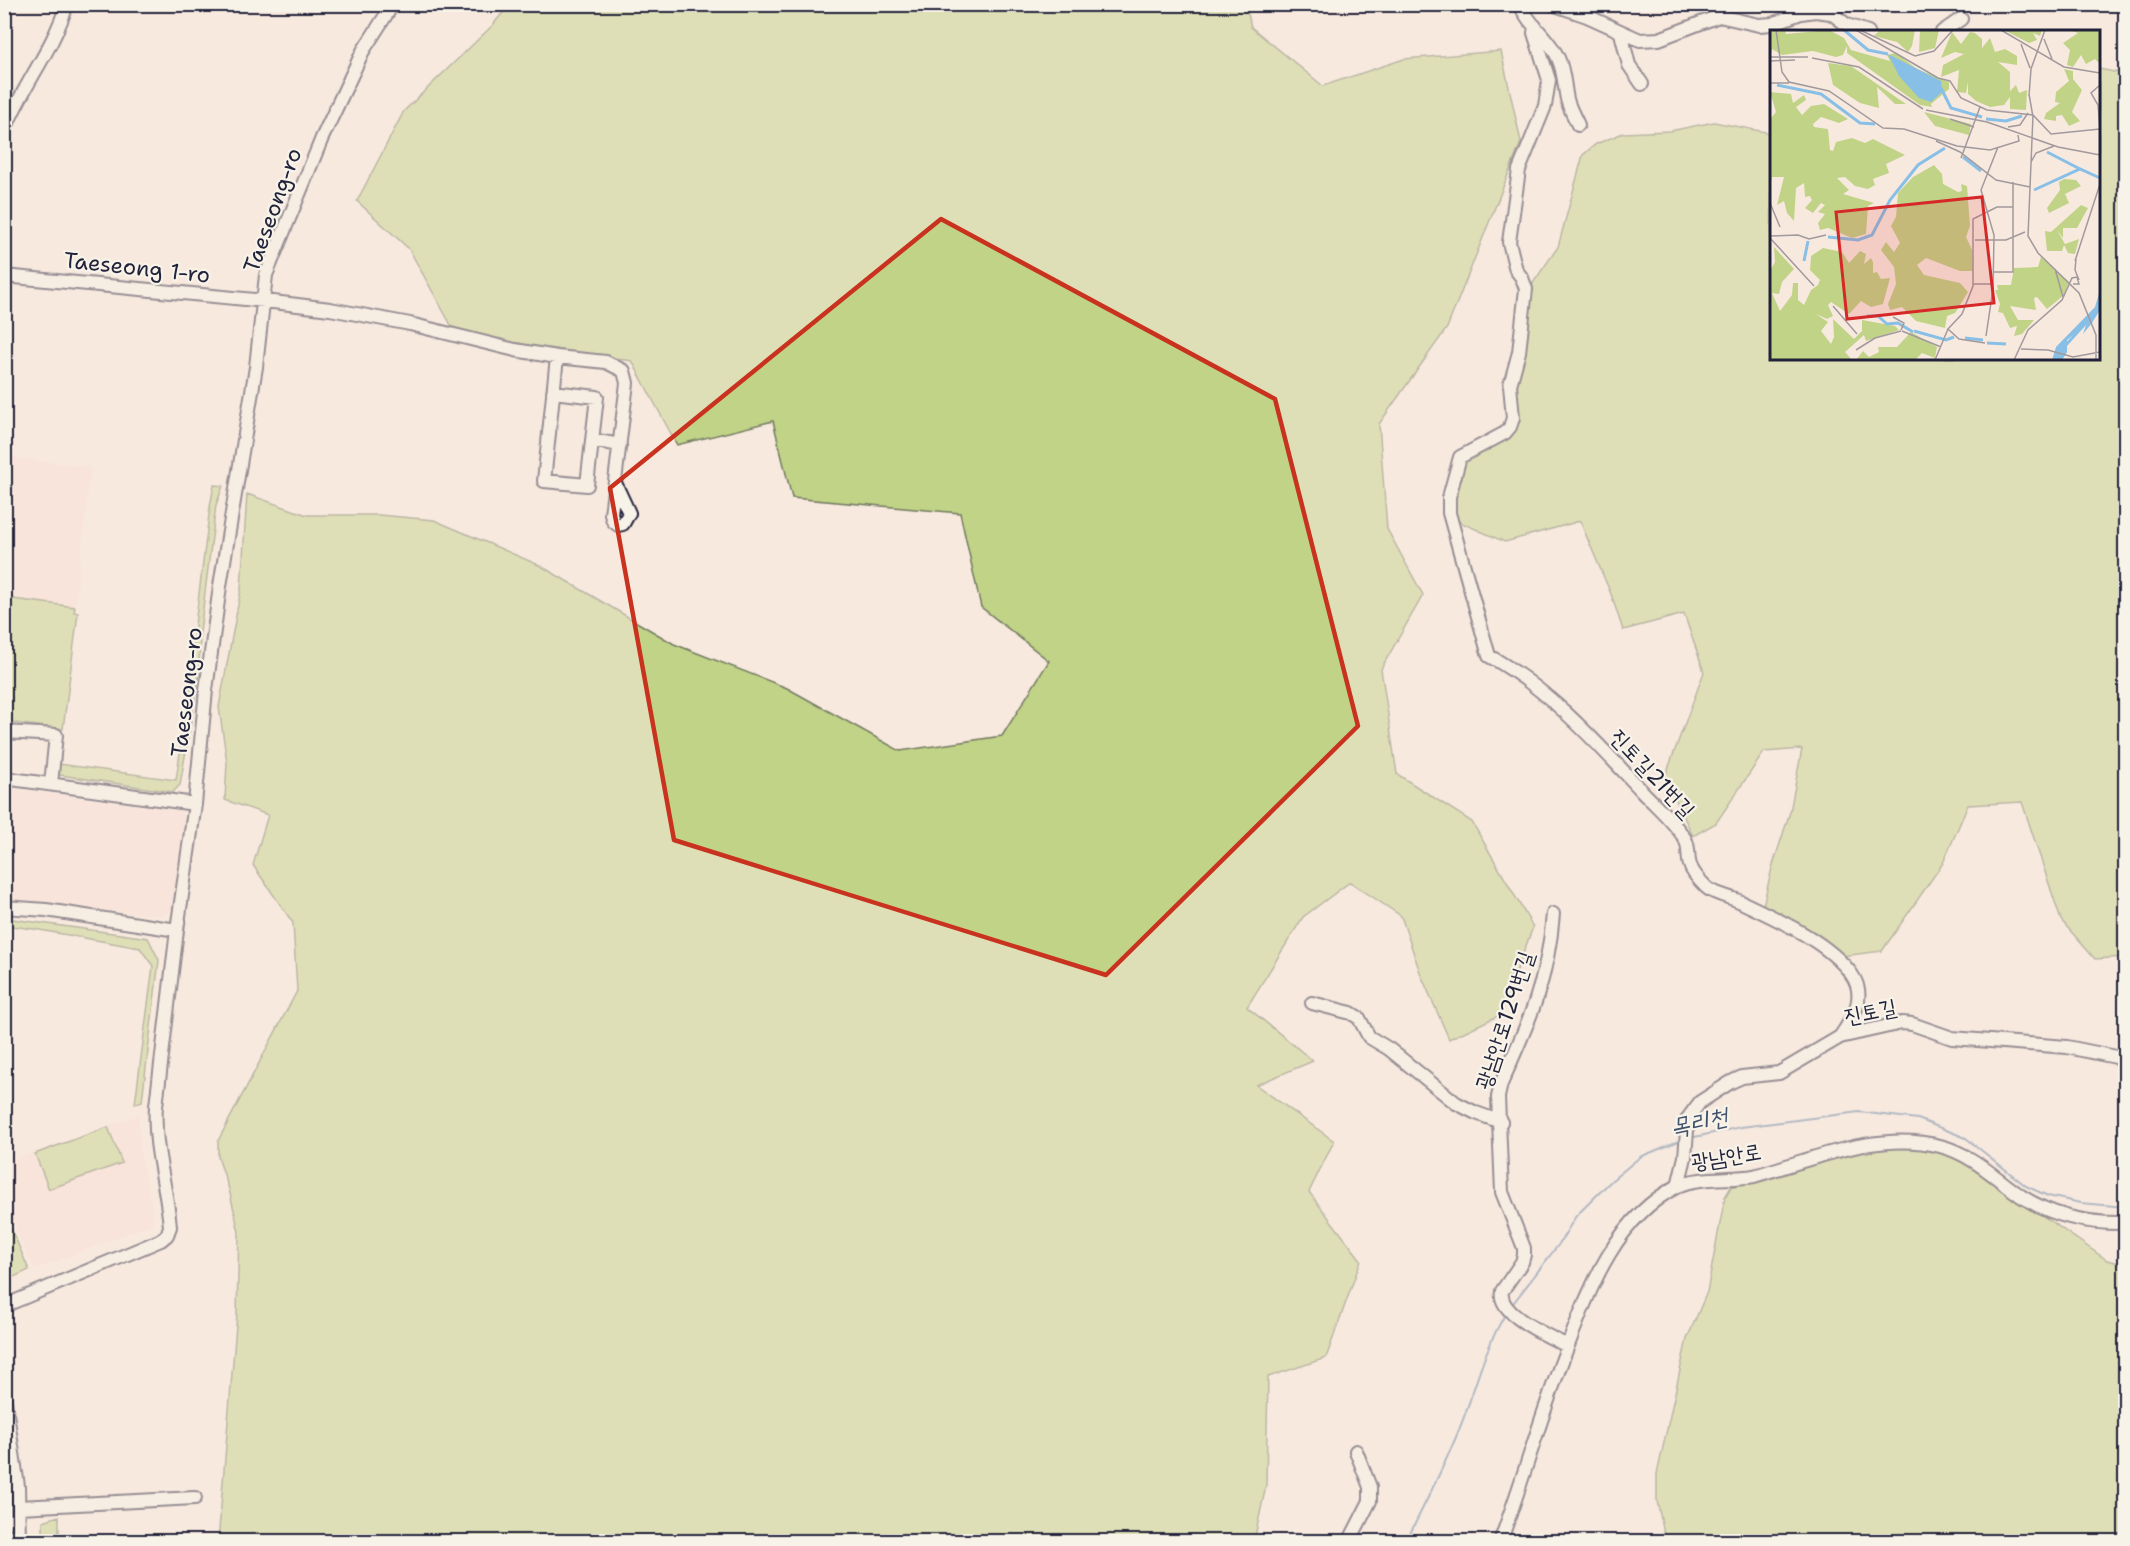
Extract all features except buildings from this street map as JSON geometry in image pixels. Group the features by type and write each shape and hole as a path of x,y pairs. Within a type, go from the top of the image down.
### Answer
{"street":[{"path":"4,132 16,105 58,30 67,4"},
{"name":"Taeseong-ro","path":"4,1306 161,1240 167,1235 170,1227 155,1123 177,930 195,804 206,690 265,301 266,275 322,138 363,51 393,4"},
{"path":"1520,4 1527,18 1549,42 1558,57 1568,102 1578,125"},
{"path":"1552,4 1587,16 1640,40 1659,39 1712,17 1719,16 1759,26 1815,11 1831,13 1845,27 1862,30"},
{"path":"1945,30 1961,19"},
{"name":"진토길21번길","path":"1535,26 1534,33 1549,80 1545,106 1519,170 1509,242 1516,270 1526,289 1519,352 1510,385 1513,418 1505,433 1460,457 1449,497 1449,513 1489,656 1510,668 1561,709 1601,747 1686,840 1690,867 1708,889 1758,910 1824,946 1839,958 1853,976 1859,995 1852,1019 1840,1037"},
{"path":"1621,33 1629,65 1642,84"},
{"name":"Taeseong 1-ro","path":"4,276 330,309 410,324 484,344 557,357 606,362 624,371 627,383 620,445"},
{"path":"553,392 597,398 587,485 544,481 553,392 557,357"},
{"path":"592,440 620,445 616,485"},
{"path":"4,732 56,735 51,784"},
{"path":"4,778 195,804"},
{"path":"4,907 46,910 177,930"},
{"name":"광남안로129번길","path":"1553,914 1551,943 1542,986 1500,1090 1498,1105 1501,1122 1502,1192 1524,1248 1524,1255 1503,1291 1503,1302 1514,1316 1567,1346"},
{"path":"1312,1003 1352,1013 1359,1018 1369,1037 1389,1049 1456,1103 1501,1122"},
{"name":"진토길","path":"1678,1186 1685,1157 1686,1126 1700,1102 1742,1077 1779,1073 1840,1037 1902,1023 1912,1024 1952,1038 2067,1047 2126,1059"},
{"name":"광남안로","path":"1500,1542 1545,1406 1589,1292 1610,1251 1636,1218 1678,1186 1691,1182 1754,1176 1862,1145 1911,1140 1958,1152 1989,1171 2022,1196 2054,1212 2092,1222 2126,1222"},
{"path":"4,1394 18,1486 20,1539 4,1536"},
{"path":"1349,1542 1370,1501 1370,1487 1356,1451"},
{"path":"4,1488 18,1486"},
{"path":"19,1507 195,1498"}],"highlighted area":[{"path":"941,219 1275,399 1358,726 1106,975 674,840 610,488"}],"shaded area":[{"path":"5,456 91,467 75,607 5,598"},
{"path":"5,788 182,811 185,819 172,908 162,916 5,899"},
{"path":"139,1115 140,1152 154,1217 152,1224 34,1270 5,1205 4,1163"}],"green space":[{"path":"509,5 1246,5 1251,27 1323,86 1404,59 1501,51 1521,142 1447,328 1379,424 1387,529 1423,595 1381,669 1397,774 1472,822 1533,927 1500,1015 1449,1039 1421,975 1401,916 1350,882 1303,917 1247,1007 1313,1061 1256,1085 1334,1141 1309,1192 1361,1260 1326,1358 1268,1377 1266,1486 1254,1541 218,1542 237,1314 239,1232 229,1189 218,1157 218,1141 297,991 293,923 253,865 268,815 225,800 227,763 219,707 241,589 247,494 307,515 379,515 434,520 541,566 674,644 787,688 900,751 1002,736 1049,661 981,607 960,513 792,498 773,421 677,445 632,361 456,334 409,249 357,201 404,111 492,26"},
{"path":"2100,69 2125,74 2125,957 2095,959 2061,920 2022,802 1968,805 1943,863 1882,951 1842,956 1763,906 1772,868 1790,812 1802,749 1764,752 1716,823 1693,836 1665,777 1704,672 1684,614 1623,630 1611,594 1580,521 1505,542 1455,520 1451,508 1464,462 1514,429 1515,380 1533,283 1558,247 1583,155 1596,144 1623,133 1670,131 1714,122 1770,133 1770,360 2100,360"},
{"path":"214,485 223,486 216,505 200,632 199,675 180,785 173,792 60,775 59,764 176,780 192,672 194,633"},
{"path":"5,598 75,607 74,612 78,613 63,729 5,722"},
{"path":"5,918 148,938 159,960 142,1101 135,1104 153,966 140,948 5,925"},
{"path":"108,1127 122,1163 49,1189 35,1154"},
{"path":"1898,1144 1930,1148 1958,1157 2107,1260 2125,1264 2125,1541 1666,1542 1657,1501 1657,1474 1687,1339 1707,1292 1725,1197 1731,1187 1865,1147"},
{"path":"8,1221 29,1270 14,1277 5,1273 5,1223"},
{"path":"59,1516 59,1537 43,1537 43,1521"}],"waterway":[{"name":"목리천","path":"1690,1138 1741,1127 1859,1112 1918,1119 1966,1138 2026,1186 2048,1196 2081,1203 2126,1207"},
{"name":"목리천","path":"1511,1306 1559,1244 1576,1216 1611,1181 1640,1157 1681,1140"},
{"name":"목리천","path":"1406,1542 1450,1450 1484,1359 1506,1313"}]}
